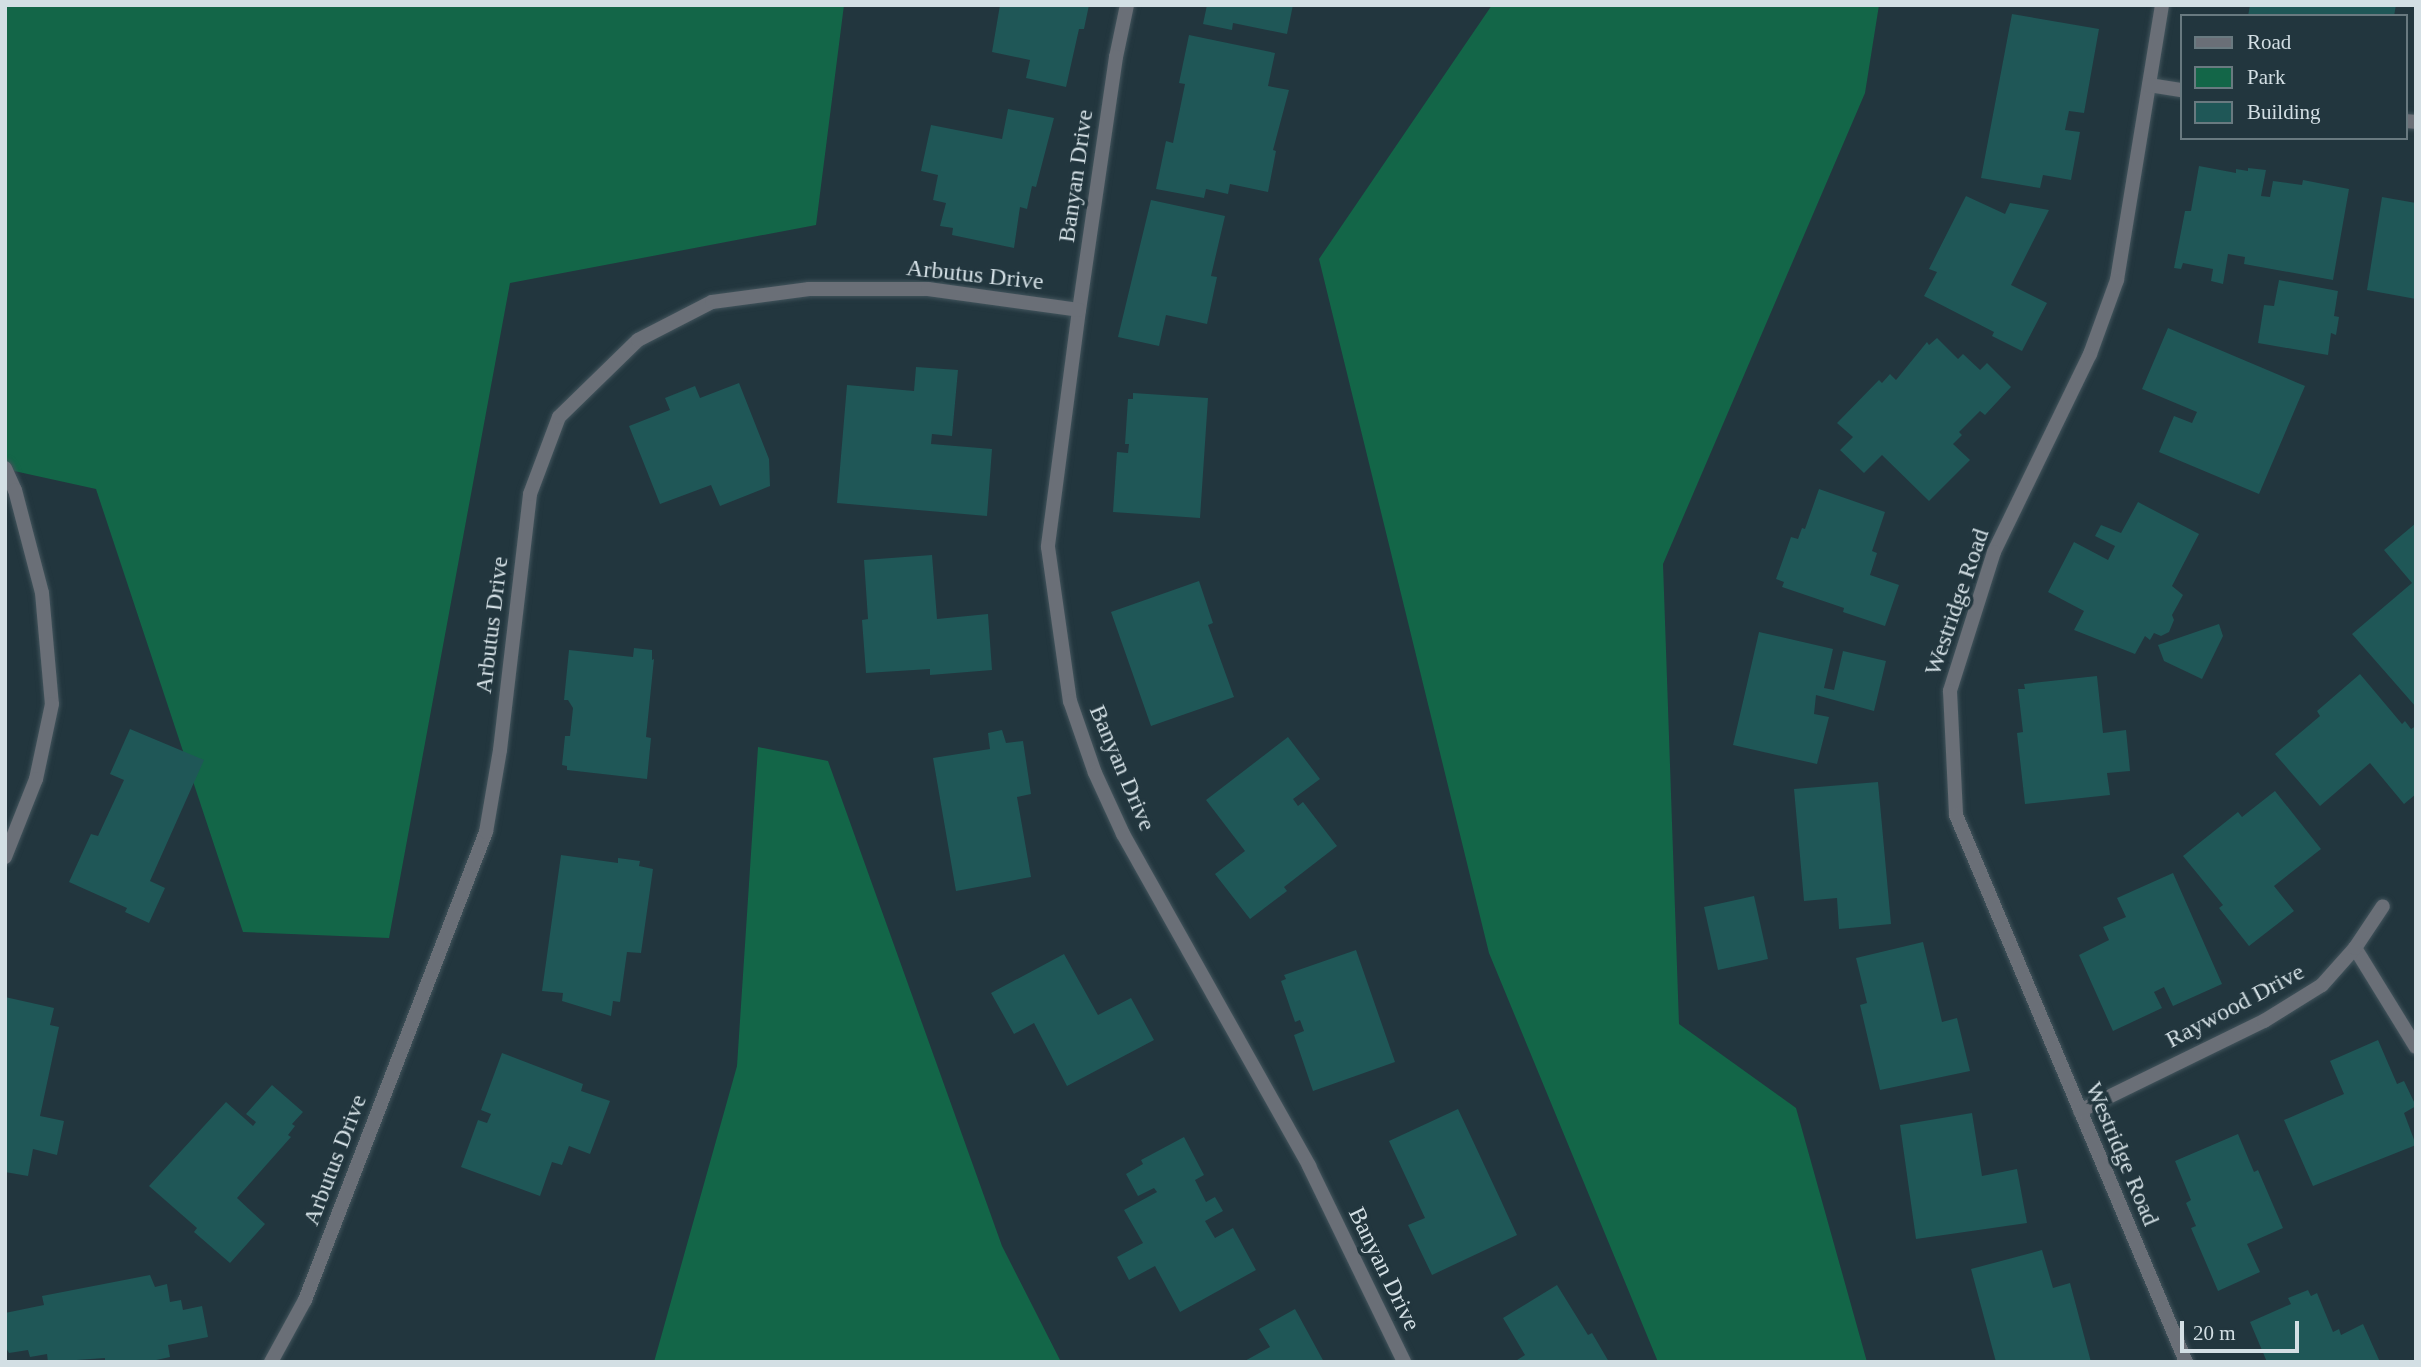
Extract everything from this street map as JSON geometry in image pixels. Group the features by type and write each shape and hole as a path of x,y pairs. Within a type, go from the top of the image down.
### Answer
{"street":[{"name":"Banyan Drive","path":"1127,5 1079,310 1048,547 1070,701 1094,774 1123,834 1309,1166 1404,1362"},
{"name":"Westridge Road","path":"2162,5 2117,281 2090,354 1994,552 1950,691 1956,815 2186,1362"},
{"path":"2150,85 2180,90"},
{"name":"Arbutus Drive","path":"271,1362 305,1300 486,832 500,750 530,494 559,417 638,340 712,302 809,289 928,289 1079,310"},
{"path":"5,468 15,490 42,593 52,704 36,779 5,857"},
{"name":"Raywood Drive","path":"2080,1111 2264,1021 2322,985 2355,948 2383,906"},
{"path":"2355,948 2416,1047"}],"green space":[{"path":"5,5 844,5 816,225 510,283 389,938 243,932 96,489 5,469"},
{"path":"1492,5 1879,5 1865,93 1663,564 1679,1024 1796,1108 1867,1362 1658,1362 1489,953 1319,259"},
{"path":"758,747 828,761 1002,1246 1061,1362 654,1362 737,1066"}],"building":[{"path":"1000,5 1089,5 1084,29 1079,29 1066,87 1026,78 1030,60 992,52"},
{"path":"1207,5 1293,5 1287,34 1233,23 1232,30 1203,24"},
{"path":"2250,5 2396,5 2394,14 2248,14"},
{"path":"2012,14 2099,29 2084,113 2069,111 2065,130 2080,132 2071,180 2043,175 2040,188 1981,178"},
{"path":"1189,35 1275,53 1268,86 1289,90 1273,150 1276,151 1268,192 1230,184 1228,194 1206,189 1204,198 1156,189 1166,141 1173,143 1185,84 1179,83"},
{"path":"1008,109 1054,118 1036,187 1032,186 1027,209 1020,207 1014,248 952,235 953,228 940,226 946,203 933,200 938,175 921,171 931,125 1002,139"},
{"path":"2199,166 2236,173 2236,169 2266,170 2261,196 2270,197 2273,181 2302,185 2303,180 2349,189 2333,280 2244,264 2245,257 2228,254 2223,284 2211,281 2213,269 2183,263 2181,269 2174,268 2185,211 2191,211"},
{"path":"1966,196 2005,214 2010,203 2049,210 2011,285 2047,303 2022,351 1992,336 1994,332 1924,296 1937,272 1929,269"},
{"path":"2382,197 2416,203 2416,299 2367,290"},
{"path":"1151,200 1225,216 1211,276 1217,277 1207,324 1166,315 1159,346 1118,337"},
{"path":"2279,280 2338,291 2334,316 2339,317 2336,335 2331,333 2328,355 2258,343 2264,305 2274,306"},
{"path":"2168,328 2305,386 2259,494 2159,452 2174,416 2192,423 2197,412 2142,389"},
{"path":"1937,338 1958,359 1963,354 1980,370 1987,363 2011,387 1985,415 1980,411 1959,432 1962,435 1953,444 1970,460 1929,501 1882,455 1864,473 1840,450 1853,437 1837,423 1879,380 1882,383 1890,374 1896,380 1927,342 1929,345"},
{"path":"916,367 958,370 952,436 932,434 931,444 992,449 987,516 837,503 847,385 914,391"},
{"path":"739,383 769,459 770,486 720,506 711,485 660,504 629,426 670,410 665,398 695,386 700,398"},
{"path":"1133,393 1208,398 1200,518 1113,512 1117,452 1128,453 1129,444 1125,444 1128,399 1133,399"},
{"path":"1819,489 1885,512 1872,551 1877,553 1870,575 1899,585 1885,626 1843,612 1844,608 1782,587 1784,582 1776,579 1791,537 1798,539 1802,528 1805,529"},
{"path":"2138,502 2199,534 2172,586 2183,595 2172,615 2174,620 2169,632 2161,636 2154,633 2150,640 2145,636 2135,654 2074,630 2084,611 2048,592 2074,542 2108,560 2115,546 2095,536 2101,525 2121,533"},
{"path":"2416,523 2416,707 2352,634 2412,583 2384,550"},
{"path":"932,555 937,619 988,614 992,670 930,675 930,669 866,673 862,620 868,619 864,560"},
{"path":"1199,581 1213,623 1208,625 1234,697 1151,726 1111,612"},
{"path":"2219,624 2223,636 2202,679 2164,661 2158,645"},
{"path":"1759,632 1833,649 1824,688 1834,690 1843,651 1886,661 1874,711 1816,695 1814,714 1829,717 1817,764 1733,745"},
{"path":"634,648 652,650 652,660 654,659 646,737 651,738 647,779 567,770 567,766 562,765 565,736 570,736 573,708 568,700 564,700 569,650 633,657"},
{"path":"2360,674 2402,724 2405,721 2411,729 2416,726 2416,794 2404,804 2370,763 2320,806 2275,754 2320,716 2317,711"},
{"path":"2097,676 2103,733 2126,730 2130,771 2107,773 2110,795 2025,804 2017,733 2023,732 2018,689 2025,689 2024,684"},
{"path":"130,729 204,760 150,881 165,888 149,923 125,912 127,908 69,882 91,834 98,836 124,780 110,774"},
{"path":"1002,730 1006,743 1023,741 1031,794 1017,797 1031,877 956,891 933,758 990,749 988,733"},
{"path":"1288,737 1320,779 1293,799 1298,806 1303,802 1337,846 1284,887 1287,891 1250,919 1215,874 1245,851 1206,800"},
{"path":"1878,782 1891,924 1839,929 1837,898 1804,901 1794,789"},
{"path":"2275,791 2321,849 2274,886 2294,911 2249,946 2219,908 2223,905 2183,856 2238,812 2242,817"},
{"path":"561,855 618,863 618,858 640,861 639,866 653,869 641,953 627,952 620,1002 613,1001 611,1016 562,1001 563,993 542,991"},
{"path":"2173,873 2222,984 2173,1006 2164,987 2154,992 2162,1008 2113,1031 2079,955 2109,940 2103,927 2126,917 2117,898"},
{"path":"1754,896 1768,959 1718,970 1704,907"},
{"path":"1923,942 1942,1022 1957,1018 1970,1071 1880,1090 1860,1005 1867,1003 1856,958"},
{"path":"1356,950 1395,1062 1313,1091 1294,1035 1304,1031 1300,1020 1295,1022 1281,981 1286,979 1284,975"},
{"path":"1064,954 1098,1015 1131,998 1154,1040 1067,1086 1034,1023 1014,1034 991,993"},
{"path":"5,997 54,1008 50,1025 59,1027 40,1116 64,1121 57,1155 33,1149 28,1176 5,1172"},
{"path":"2378,1040 2397,1084 2404,1081 2416,1106 2404,1113 2416,1145 2313,1186 2284,1120 2344,1094 2330,1061"},
{"path":"502,1053 583,1084 581,1091 610,1101 590,1154 569,1146 562,1165 552,1162 540,1196 461,1167 478,1120 487,1123 491,1114 481,1110"},
{"path":"272,1085 303,1112 292,1124 295,1126 288,1135 291,1137 237,1198 265,1224 230,1263 194,1232 197,1228 149,1186 226,1102 253,1126 256,1122 246,1114"},
{"path":"1458,1109 1517,1235 1432,1275 1408,1225 1425,1218 1389,1141"},
{"path":"1972,1113 1982,1176 2017,1169 2027,1223 1916,1239 1900,1125"},
{"path":"2238,1134 2254,1172 2258,1170 2283,1228 2247,1244 2260,1272 2218,1291 2191,1228 2196,1226 2186,1203 2191,1200 2175,1161"},
{"path":"1184,1137 1204,1175 1195,1180 1206,1202 1215,1197 1223,1211 1205,1221 1215,1238 1233,1228 1256,1270 1180,1312 1155,1266 1129,1280 1117,1257 1143,1243 1124,1210 1157,1192 1154,1188 1138,1196 1126,1174 1143,1164 1141,1160"},
{"path":"2042,1250 2053,1288 2070,1283 2091,1362 1996,1362 1971,1269"},
{"path":"150,1275 155,1287 167,1284 170,1302 181,1300 183,1310 202,1306 208,1337 168,1345 170,1357 147,1362 105,1362 105,1358 48,1362 47,1354 30,1357 28,1350 9,1353 5,1346 5,1313 44,1305 42,1296"},
{"path":"1557,1285 1588,1335 1592,1333 1609,1362 1514,1362 1525,1355 1503,1318"},
{"path":"2308,1290 2311,1296 2317,1293 2333,1332 2339,1329 2341,1335 2363,1324 2380,1362 2267,1362 2250,1322 2291,1304 2288,1298"},
{"path":"1295,1309 1324,1362 1243,1362 1270,1347 1259,1329"}]}
